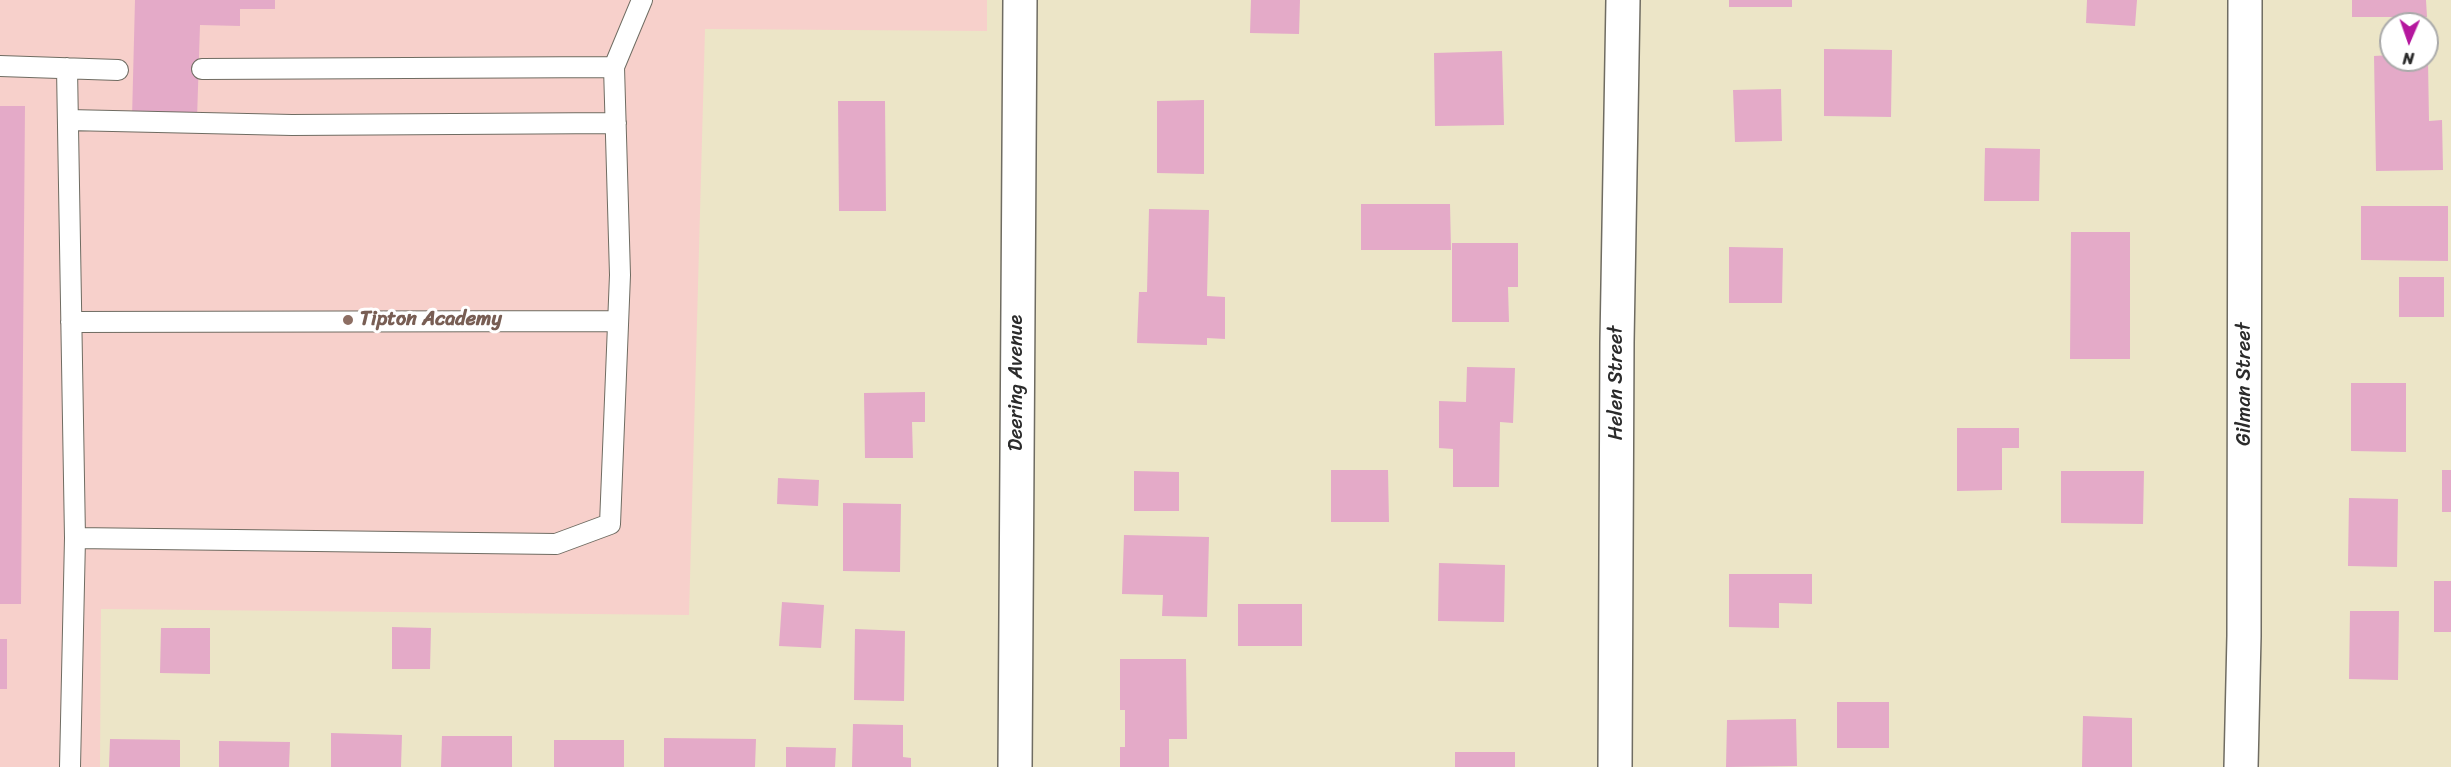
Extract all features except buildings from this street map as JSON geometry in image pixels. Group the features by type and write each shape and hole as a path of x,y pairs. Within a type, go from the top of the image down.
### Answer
{"street":[{"name":"Deering Avenue","path":"1015,767 1020,0"},
{"name":"Helen Street","path":"1615,767 1617,342 1623,0"},
{"name":"Gilman Street","path":"2241,767 2244,636 2245,0"}],"lane":[{"path":"75,538 556,544 610,524 620,275 614,68 642,0"},
{"path":"0,66 118,70"},
{"path":"67,68 75,538 70,767"},
{"path":"202,69 614,68"},
{"path":"68,120 292,125 616,123"},
{"path":"71,322 618,321"}],"shaded area":[{"name":"Tipton Academy","path":"0,0 987,0 987,31 705,29 689,615 101,609 100,767 0,767"}],"place":[{"name":"Tipton Academy","path":"348,320"}]}
